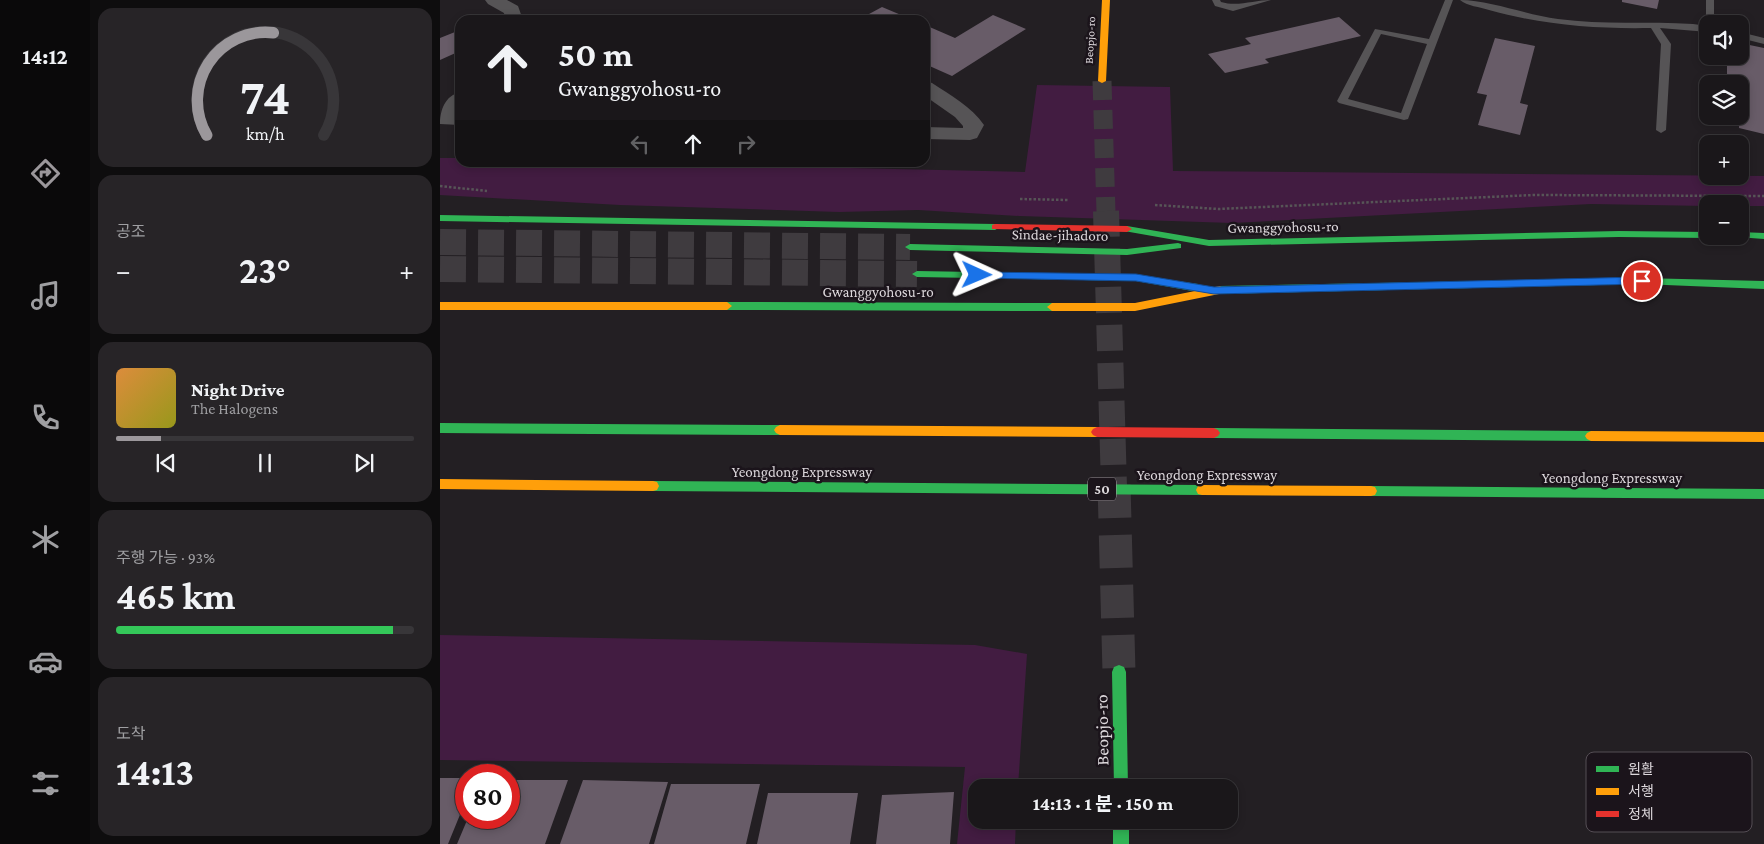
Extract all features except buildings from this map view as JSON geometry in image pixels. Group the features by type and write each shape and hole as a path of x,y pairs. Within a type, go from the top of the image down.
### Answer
{"main road":[{"name":"Beopjo-ro","path":"1102,80 1106,0"},
{"name":"Gwanggyohosu-ro","path":"440,218 1131,229 1209,243 1609,234 1699,235"},
{"path":"1749,235 1764,236"},
{"name":"Sindae-jihadoro","path":"910,247 1127,252 1209,243"},
{"path":"917,274 1136,278 1214,290"},
{"name":"Gwanggyohosu-ro","path":"440,306 1135,307 1214,290 1642,281 1764,285"},
{"path":"440,428 1764,437"},
{"name":"Yeongdong Expressway","path":"440,484 1764,494"},
{"name":"Beopjo-ro","path":"1119,672 1120,779"},
{"path":"1121,829 1121,844"}],"street":[{"path":"494,0 512,10 513,15"},
{"path":"930,91 974,125 970,134 930,133"},
{"path":"455,105 444,119 455,119"}],"lane":[{"path":"1216,0 1218,4 1233,8 1267,0"},
{"path":"1432,43 1378,31 1342,101 1404,117 1432,43 1448,0"},
{"path":"1464,0 1519,15 1554,21 1588,25 1653,25 1699,28"},
{"path":"1710,0 1710,15"},
{"path":"1653,25 1666,44 1661,130"},
{"path":"1749,37 1764,41"}],"path":[{"path":"440,186 494,192"},
{"path":"1154,204 1218,209 1534,195 1764,196"},
{"path":"1012,199 1078,200"}],"shaded area":[{"path":"1037,85 1170,87 1173,171 1699,175 1699,185 1749,185 1749,176 1764,176 1764,206 1749,206 1749,195 1699,195 1699,206 1591,204 1232,223 1020,216 918,210 839,212 620,205 440,195 440,158 455,158 455,167 810,167 1025,172"},
{"path":"440,635 975,645 1027,654 1019,779 968,779 968,829 1016,829 1015,844 957,844 965,767 440,760"}],"tunnel":[{"path":"1102,81 1106,212"},
{"path":"1106,211 1114,487"},
{"path":"440,242 910,247"},
{"path":"440,269 917,274"},
{"path":"1114,485 1119,672"}],"traffic: fast":[{"path":"440,218 995,227"},
{"path":"1127,229 1209,243 1619,234 1699,235"},
{"path":"1749,235 1764,236"},
{"path":"910,247 1127,252 1178,246"},
{"path":"917,274 1136,278 1198,288"},
{"path":"1220,290 1641,281 1764,285"},
{"path":"727,306 1052,307"},
{"path":"440,428 780,430"},
{"path":"1214,433 1591,436"},
{"path":"653,486 1202,490"},
{"path":"1371,491 1764,494"},
{"path":"1119,672 1121,779"},
{"path":"1121,829 1121,844"}],"traffic: slow":[{"path":"1102,81 1106,0"},
{"path":"1052,307 1135,307 1220,290"},
{"path":"440,306 727,306"},
{"path":"780,430 1097,432"},
{"path":"1591,436 1764,437"},
{"path":"440,484 653,486"},
{"path":"1202,490 1371,491"}],"traffic: jam":[{"path":"995,227 1127,229"},
{"path":"1097,432 1214,433"}],"route":[{"path":"977,275 1136,278 1214,290 1642,281"}]}
